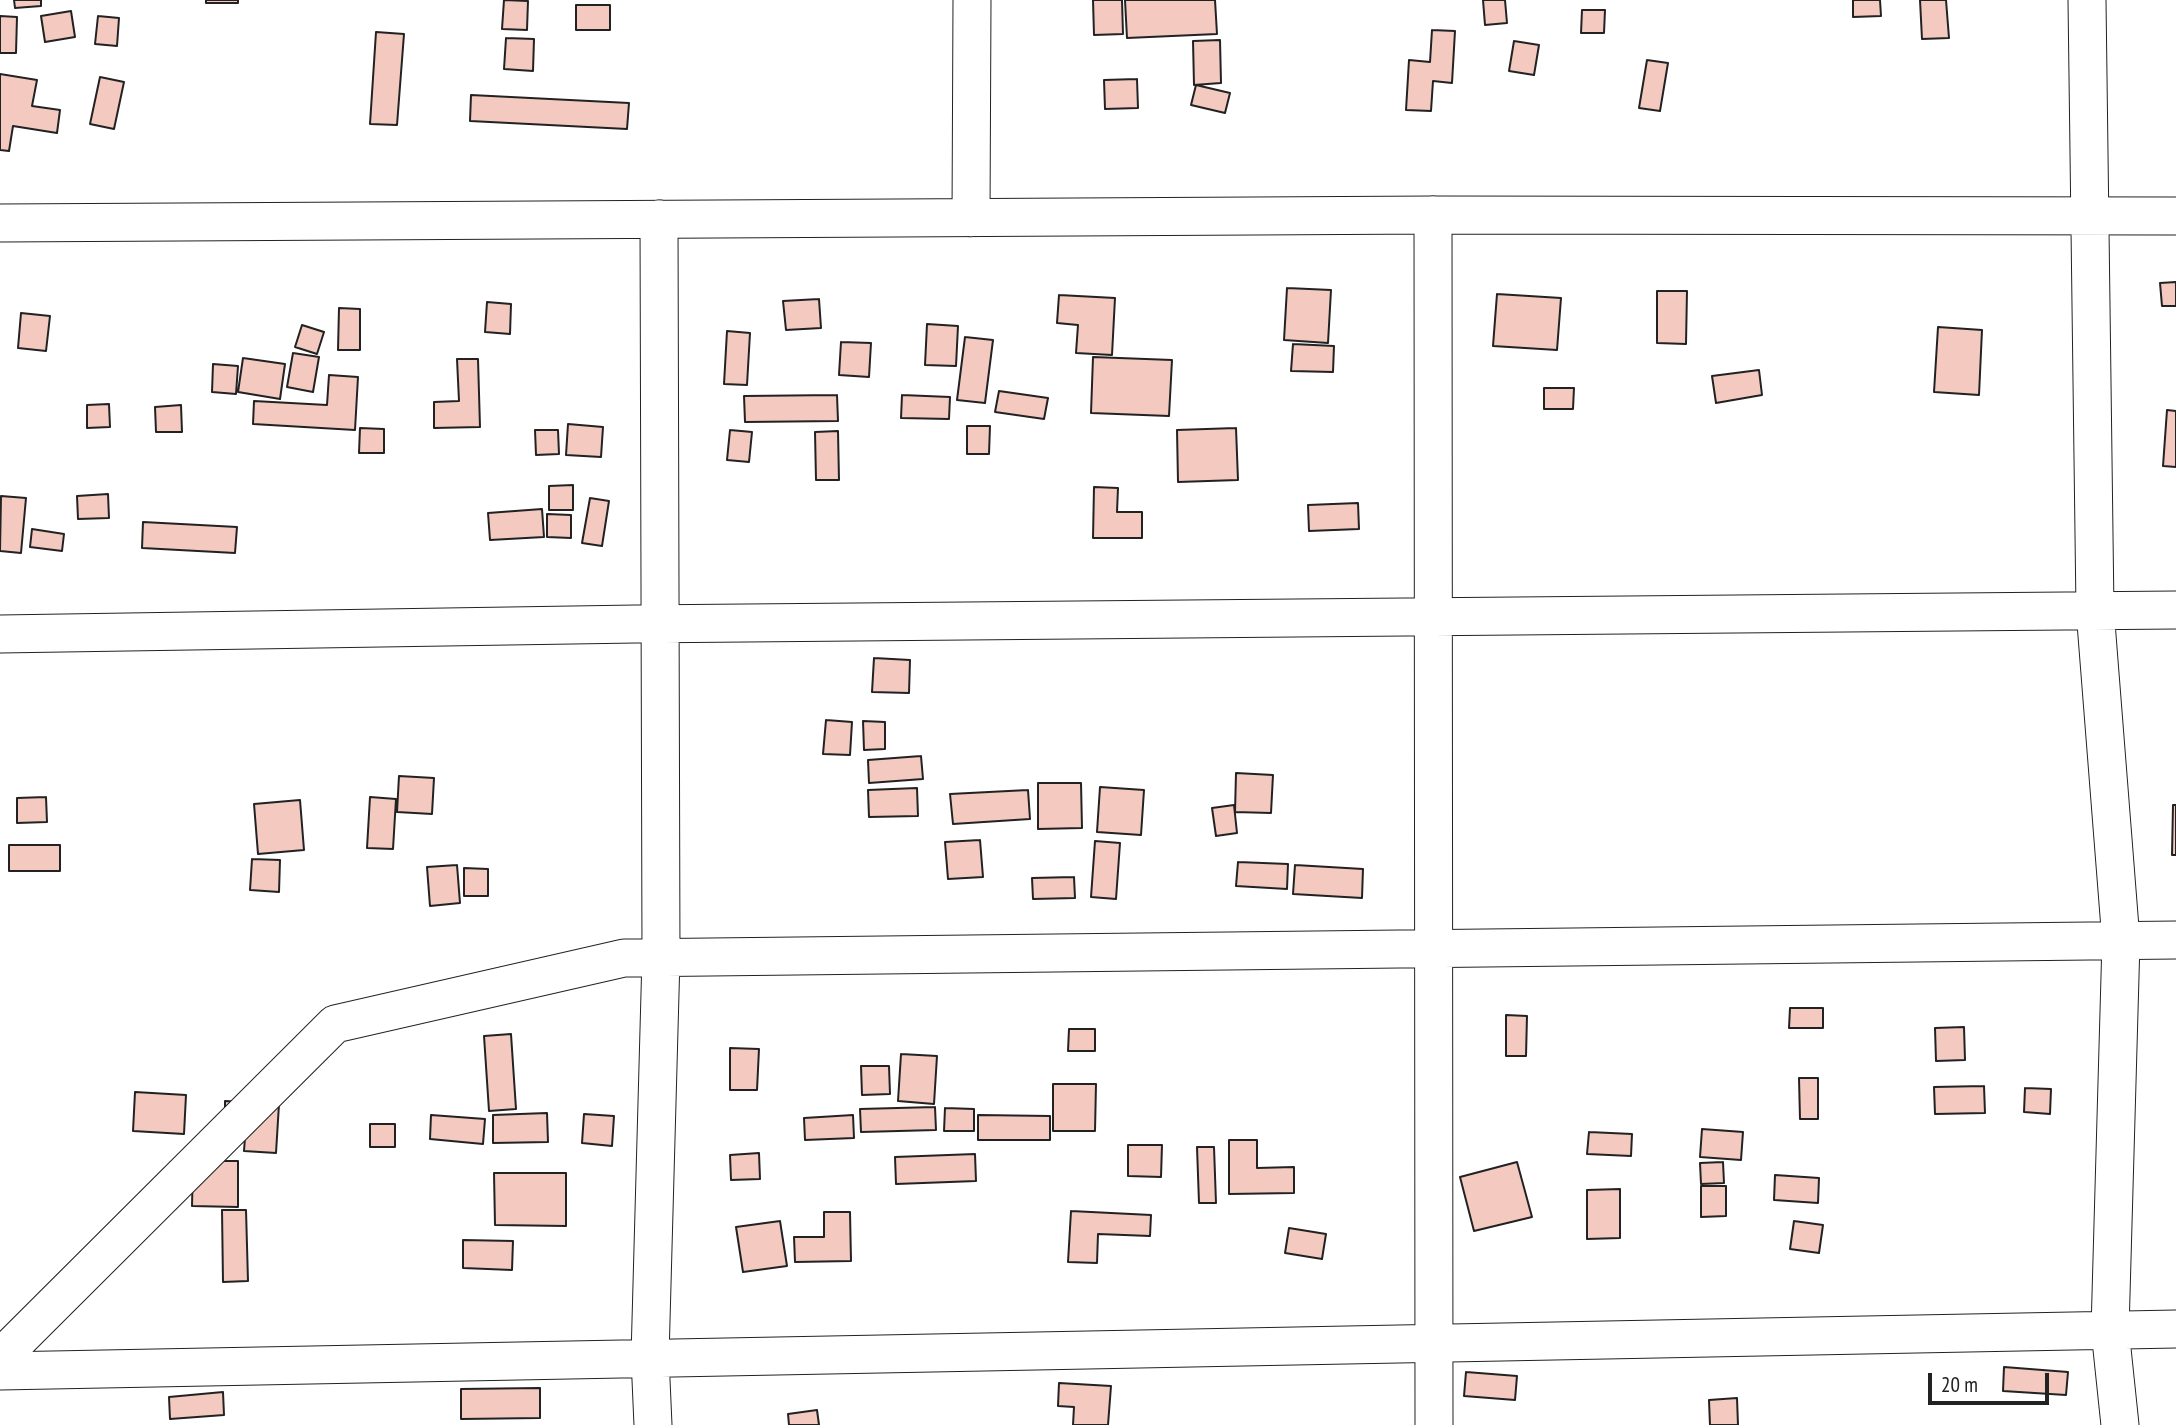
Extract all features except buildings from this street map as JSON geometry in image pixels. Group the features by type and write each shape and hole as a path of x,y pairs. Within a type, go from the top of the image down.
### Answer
{"street":[{"path":"971,218 972,0"},
{"path":"2087,0 2095,610 2121,941 2110,1330 2120,1425"},
{"path":"1433,215 1434,1425"},
{"path":"0,223 1433,215 2090,218 2176,216"},
{"path":"653,1425 650,1357 662,957 660,219"},
{"path":"0,634 661,624 2176,610"},
{"path":"0,1358 335,1024 624,958 2176,940"},
{"path":"0,1371 2176,1329"}]}
